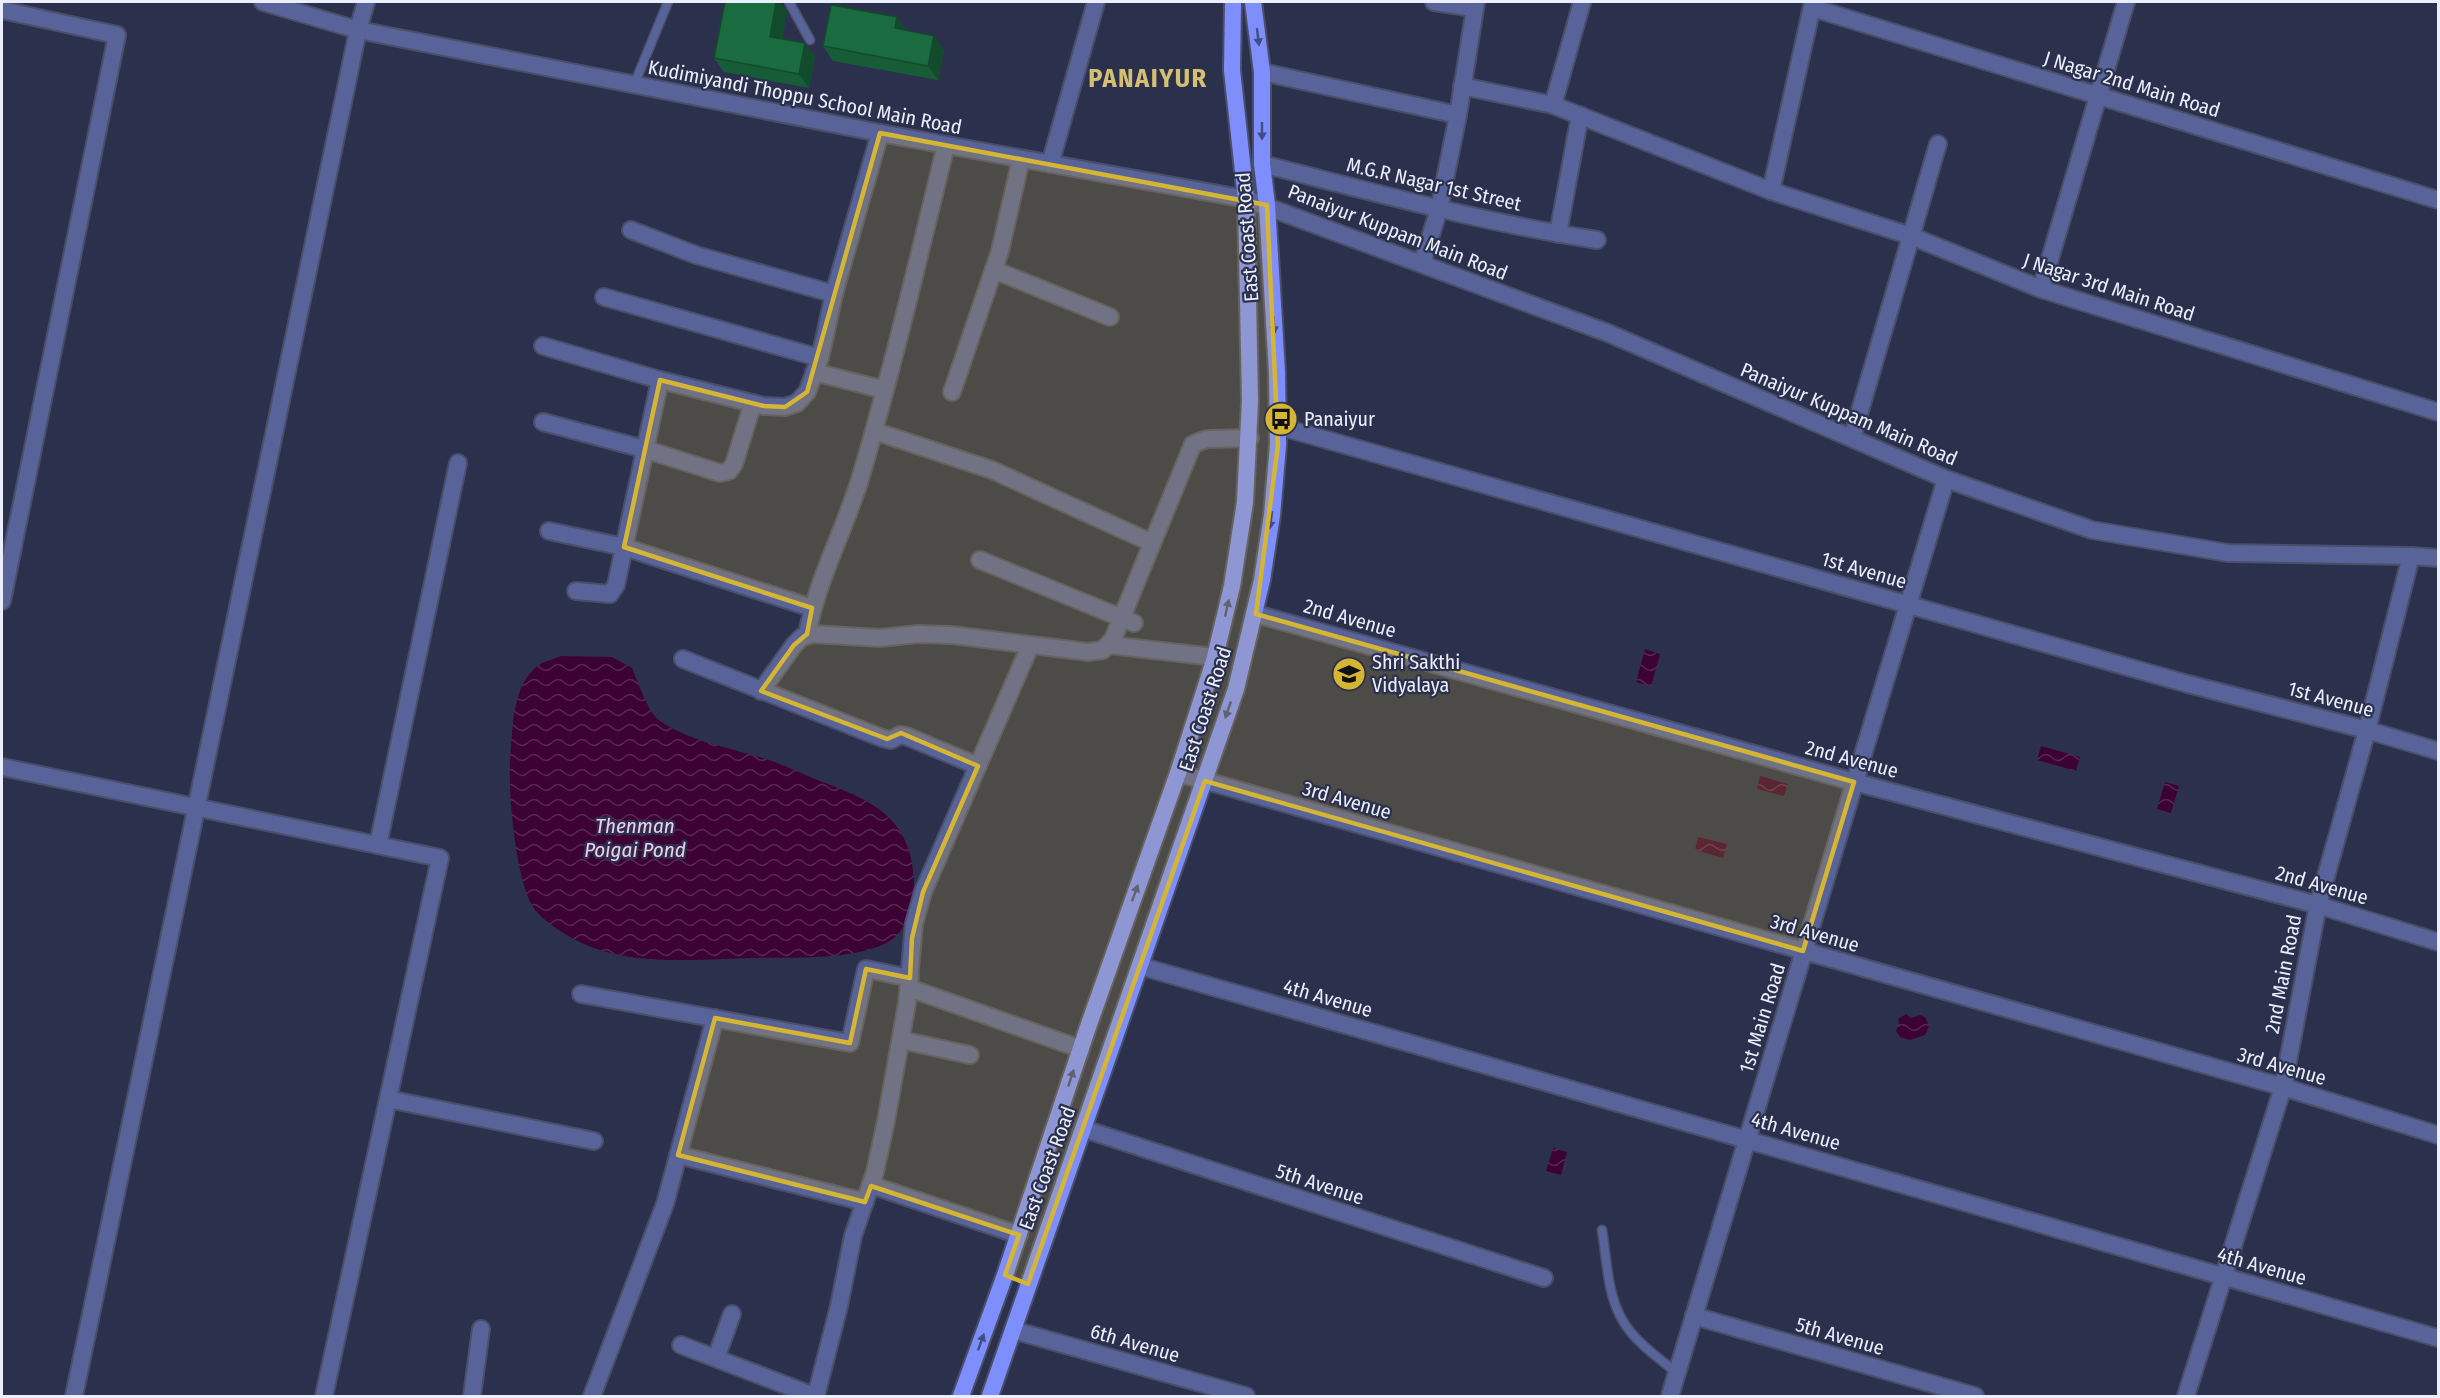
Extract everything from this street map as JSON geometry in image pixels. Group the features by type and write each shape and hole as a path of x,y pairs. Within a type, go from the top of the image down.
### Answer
{"main road":[{"name":"East Coast Road","path":"961,1396 1019,1235 1081,1049 1178,773 1215,657 1240,544 1250,438 1246,199 1232,70 1233,2"},
{"name":"East Coast Road","path":"990,1396 1236,689 1256,614 1272,515 1278,426 1267,205 1262,164 1262,72 1253,2"},
{"path":"1005,1275 1028,1284"}],"street":[{"name":"Kudimiyandi Thoppu School Main Road","path":"263,2 358,30 880,133 1246,199"},
{"path":"74,1396 358,30 366,2"},
{"path":"1050,164 1096,2"},
{"path":"1422,263 1439,209 1458,115 1475,5 1434,2"},
{"path":"1553,105 1582,2"},
{"path":"2042,289 2126,2"},
{"path":"1771,191 1813,5"},
{"name":"J Nagar 2nd Main Road","path":"1813,5 2098,96 2439,200"},
{"path":"2,10 117,35 2,601"},
{"path":"1262,72 1458,115"},
{"name":"J Nagar 3rd Main Road","path":"1462,86 1553,105 1771,191 1911,236 2042,289 2439,412"},
{"path":"1558,234 1580,115"},
{"path":"543,346 753,404 785,407 796,403 807,392 817,365 834,294 880,133"},
{"path":"1852,438 1938,144"},
{"path":"807,635 812,608 860,479 874,431 946,145"},
{"path":"952,392 994,270 1021,159"},
{"name":"M.G.R Nagar 1st Street","path":"1262,164 1439,209 1597,240"},
{"name":"Panaiyur Kuppam Main Road","path":"1246,199 1608,333 1946,478 2092,530 2228,553 2411,556 2437,559"},
{"path":"631,230 706,258 834,294"},
{"path":"994,270 1110,316"},
{"path":"604,297 817,365 885,390"},
{"path":"576,591 604,595 614,591 660,380"},
{"path":"543,422 644,449 711,471 729,471 734,464 753,404"},
{"name":"1st Avenue","path":"1278,426 2188,684 2439,751"},
{"path":"874,431 992,470 1152,543"},
{"path":"761,691 794,645 807,635 880,638 913,634 952,634 1088,652 1103,650 1128,621 1152,543 1193,444 1207,439 1250,438"},
{"path":"378,845 458,463"},
{"name":"1st Main Road","path":"1670,1396 1946,478"},
{"path":"549,531 624,547 812,608"},
{"name":"2nd Main Road","path":"2186,1396 2283,1087 2318,905 2367,730 2411,556"},
{"path":"980,560 1128,621"},
{"name":"2nd Avenue","path":"1256,614 1854,782 2318,905 2439,942"},
{"path":"681,1345 815,1396 839,1306 853,1236 871,1185 886,1121 901,1040 913,931 923,892 1030,645"},
{"path":"1109,645 1215,657"},
{"path":"683,659 882,738 891,740 900,735 906,736 978,766"},
{"path":"2,767 440,858 324,1396"},
{"name":"3rd Avenue","path":"1178,773 2283,1087 2439,1135"},
{"name":"4th Avenue","path":"1140,966 2439,1338"},
{"path":"580,994 850,1043 866,969 909,983 1081,1049"},
{"path":"592,1396 665,1204 715,1018"},
{"path":"901,1040 970,1054"},
{"path":"388,1099 594,1141"},
{"name":"5th Avenue","path":"1084,1129 1544,1278"},
{"path":"678,1155 865,1202"},
{"path":"871,1185 1019,1235"},
{"path":"716,1358 732,1314"},
{"name":"5th Avenue","path":"1694,1316 1975,1396"},
{"path":"472,1396 481,1329"},
{"name":"6th Avenue","path":"1013,1330 1246,1396"}],"lane":[{"path":"634,85 668,2"},
{"path":"789,2 810,40"},
{"path":"1602,1230 1611,1289 1623,1322 1640,1341 1677,1373"}],"highlighted area":[{"path":"880,133 1267,205 1278,445 1256,614 1854,782 1803,951 1205,781 1028,1284 1005,1275 1019,1235 871,1186 865,1202 678,1155 715,1018 850,1043 866,969 910,978 912,938 923,892 978,766 901,733 887,739 761,691 794,645 807,634 812,608 624,547 644,449 660,380 764,406 785,407 807,392"}],"water":[{"path":"1645,649 1660,654 1651,686 1636,682"},
{"name":"Thenman Poigai Pond","path":"561,656 612,657 632,668 651,711 660,721 699,740 782,765 860,798 884,813 902,834 913,869 912,903 905,924 899,933 887,942 871,949 831,956 672,960 610,953 576,940 547,922 536,911 529,899 518,861 510,794 510,761 515,711 522,686 536,667"},
{"path":"2041,746 2080,757 2076,771 2037,760"},
{"path":"1760,776 1788,784 1784,796 1757,789"},
{"path":"2165,782 2179,786 2171,813 2157,809"},
{"path":"1698,837 1727,844 1723,858 1695,850"},
{"path":"1906,1014 1911,1018 1920,1015 1925,1017 1929,1026 1925,1035 1910,1040 1900,1037 1896,1031 1899,1024 1898,1019"},
{"path":"1553,1148 1567,1152 1561,1175 1546,1171"}],"building":[{"path":"725,2 776,2 770,37 805,43 799,74 714,58"},
{"path":"831,5 897,17 895,28 934,36 928,66 823,46"}],"place":[{"name":"Panaiyur","path":"1281,419"},
{"name":"Shri Sakthi Vidyalaya","path":"1349,674"}],"district":[{"name":"PANAIYUR","path":"1148,78"}]}
